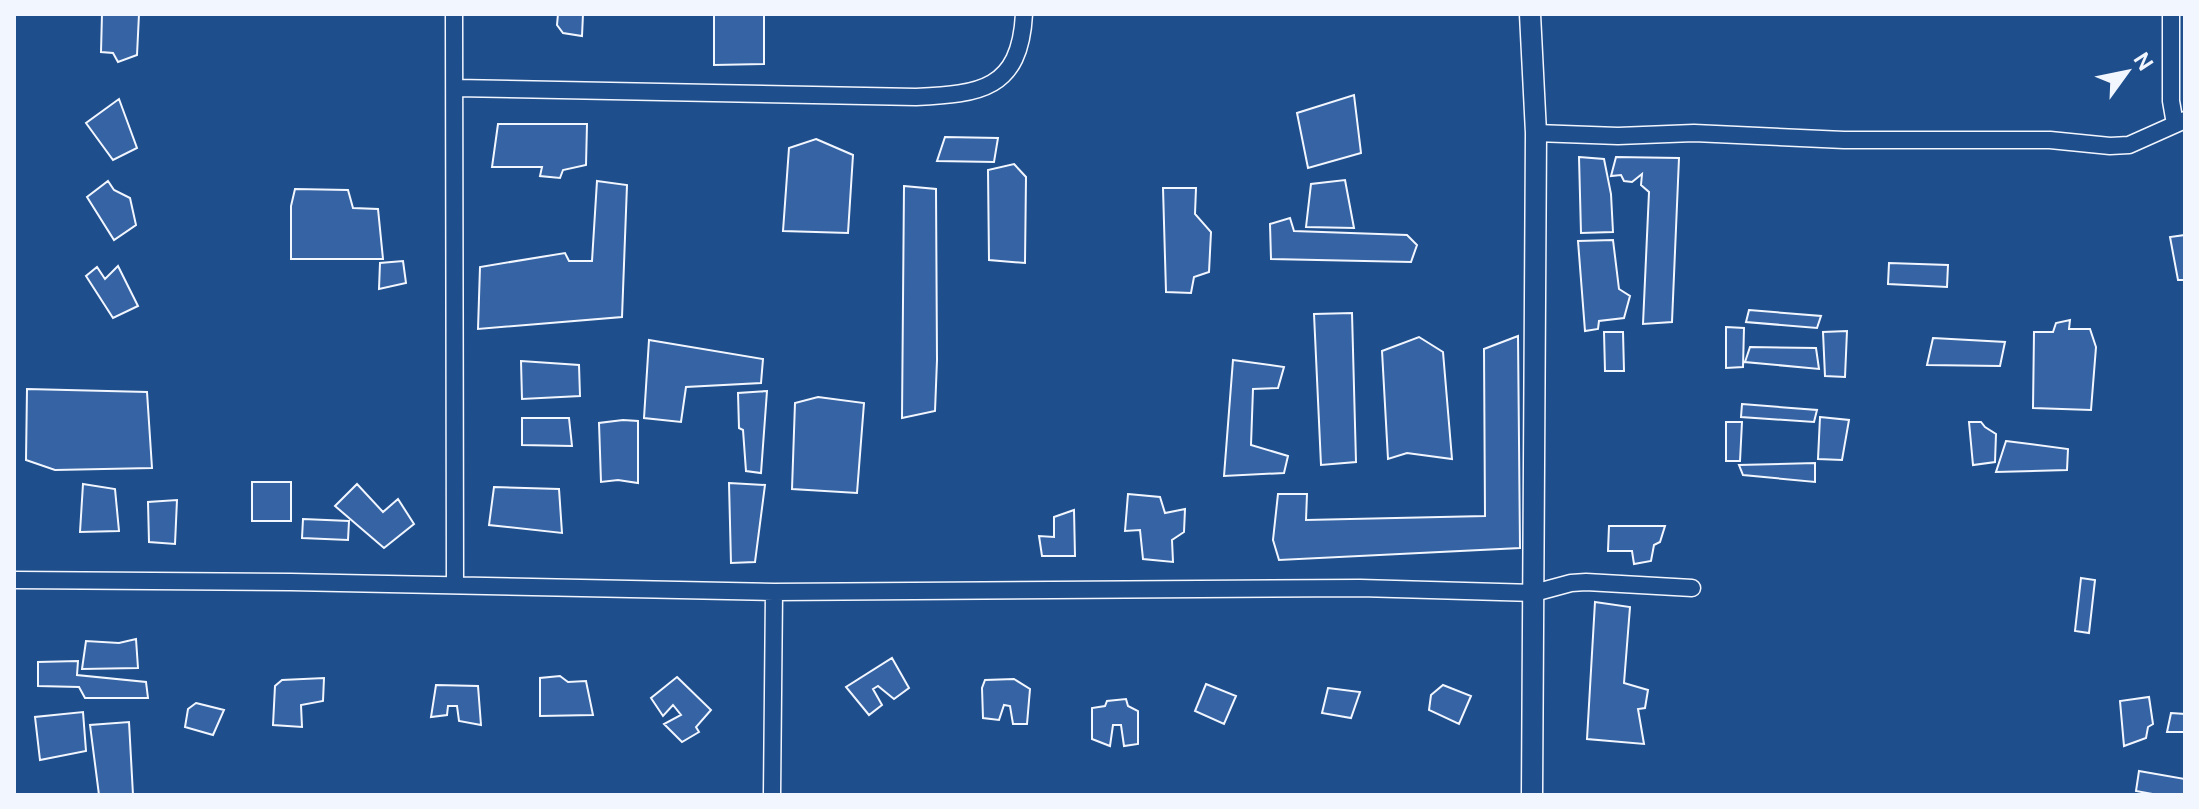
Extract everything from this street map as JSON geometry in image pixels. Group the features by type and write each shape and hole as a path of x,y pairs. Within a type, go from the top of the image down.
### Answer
{"street":[{"path":"454,14 455,585"},
{"path":"456,88 780,95 963,95 985,89 1003,75 1015,58 1024,14"},
{"path":"1530,14 1536,133 1532,795"},
{"path":"1536,133 1618,136 1694,133 1844,140 2050,140 2129,145 2180,122 2171,101 2171,14"},
{"path":"14,580 774,592 1360,588 1534,593 1586,582 1692,588"},
{"path":"772,795 774,592"}],"building":[{"path":"102,14 139,14 137,55 118,62 113,53 101,52"},
{"path":"558,14 583,14 582,36 563,33 557,25"},
{"path":"714,14 764,14 764,64 714,65"},
{"path":"1354,95 1361,153 1308,168 1297,113"},
{"path":"119,99 137,148 113,160 86,123"},
{"path":"498,124 587,124 586,165 563,170 560,178 540,176 542,167 492,167"},
{"path":"945,137 998,138 994,162 937,161"},
{"path":"816,139 853,155 848,233 783,231 789,148"},
{"path":"1579,157 1604,159 1611,194 1613,232 1581,233"},
{"path":"1616,157 1679,158 1672,322 1643,324 1649,192 1641,185 1642,174 1632,182 1624,181 1621,175 1611,176"},
{"path":"1014,164 1026,177 1025,263 989,260 988,170"},
{"path":"1345,180 1354,228 1306,227 1311,184"},
{"path":"108,181 114,190 130,198 136,225 114,240 87,197"},
{"path":"597,181 627,185 622,317 478,329 480,267 565,253 569,261 592,261"},
{"path":"904,186 936,189 937,360 935,411 902,418"},
{"path":"1163,188 1196,188 1195,214 1211,232 1209,272 1194,277 1191,293 1166,292"},
{"path":"295,189 348,190 353,208 378,209 383,259 291,259 291,206"},
{"path":"1290,218 1294,231 1407,235 1417,245 1411,262 1271,259 1270,224"},
{"path":"2185,235 2185,280 2178,280 2170,237"},
{"path":"1613,240 1619,289 1630,296 1624,318 1599,321 1598,329 1585,331 1578,241"},
{"path":"403,261 406,283 379,289 380,263"},
{"path":"1889,263 1948,265 1947,287 1888,284"},
{"path":"118,266 138,306 113,318 86,276 97,267 105,279"},
{"path":"1749,310 1821,316 1817,328 1746,322"},
{"path":"1352,313 1356,462 1321,465 1314,314"},
{"path":"2070,320 2069,329 2090,329 2096,347 2091,410 2033,408 2034,332 2053,332 2056,323"},
{"path":"1726,327 1744,328 1743,367 1726,368"},
{"path":"1847,331 1845,377 1825,376 1823,332"},
{"path":"1604,332 1623,332 1624,371 1605,371"},
{"path":"1518,336 1520,548 1279,560 1273,540 1278,494 1307,494 1306,520 1485,516 1484,349"},
{"path":"1419,337 1443,352 1452,459 1407,453 1388,459 1382,351"},
{"path":"1933,338 2005,342 2000,366 1927,365"},
{"path":"649,340 763,359 761,383 686,387 681,422 644,418"},
{"path":"1750,347 1816,348 1819,369 1745,362"},
{"path":"1233,360 1284,367 1278,388 1253,389 1251,445 1288,456 1284,473 1224,476"},
{"path":"521,361 579,365 580,396 522,399"},
{"path":"27,389 147,392 152,468 55,470 26,460"},
{"path":"767,391 761,473 746,471 743,430 739,428 738,393"},
{"path":"818,397 864,403 857,493 792,489 795,403"},
{"path":"1742,404 1817,410 1814,422 1741,417"},
{"path":"1820,417 1849,420 1842,460 1818,459"},
{"path":"522,418 569,418 572,446 522,445"},
{"path":"638,421 638,483 618,480 601,482 599,423"},
{"path":"1726,422 1742,422 1740,461 1726,461"},
{"path":"1969,422 1981,422 1996,434 1995,462 1973,465"},
{"path":"2006,441 2068,449 2067,470 1996,472"},
{"path":"1815,463 1815,482 1743,475 1739,465"},
{"path":"252,482 291,482 291,521 252,521"},
{"path":"729,483 765,485 755,562 731,563"},
{"path":"83,484 115,489 119,531 80,532"},
{"path":"357,484 383,512 398,499 414,524 384,548 335,506"},
{"path":"494,487 559,489 562,533 489,525"},
{"path":"1128,494 1160,497 1165,513 1185,509 1184,532 1172,540 1173,562 1143,559 1140,530 1125,531"},
{"path":"177,500 175,544 149,542 148,502"},
{"path":"1074,510 1075,556 1042,556 1039,536 1054,537 1054,517"},
{"path":"303,519 349,521 348,540 302,538"},
{"path":"1609,526 1665,526 1660,542 1654,545 1651,561 1634,564 1632,551 1608,551"},
{"path":"2081,578 2095,580 2089,633 2075,631"},
{"path":"1595,602 1630,607 1624,683 1648,690 1645,708 1638,709 1644,744 1587,739"},
{"path":"136,639 138,668 82,669 86,641 119,643"},
{"path":"892,658 909,688 894,699 878,686 873,689 882,705 869,715 846,687"},
{"path":"78,661 77,675 146,682 148,698 85,698 79,687 38,686 38,662"},
{"path":"560,676 568,682 586,681 593,715 540,716 540,678"},
{"path":"677,677 711,710 696,727 699,732 682,742 664,724 681,715 673,705 663,716 651,698"},
{"path":"324,678 323,701 301,705 302,727 273,725 275,686 282,680"},
{"path":"1014,679 1030,689 1027,724 1013,724 1010,706 1004,705 999,720 983,718 982,688 985,680"},
{"path":"1206,684 1236,696 1224,724 1195,711"},
{"path":"436,685 478,686 481,725 459,721 457,706 448,706 447,715 431,717"},
{"path":"1443,685 1471,696 1459,724 1429,710 1431,695"},
{"path":"1328,688 1360,692 1351,718 1322,713"},
{"path":"2149,697 2153,724 2148,727 2146,738 2124,746 2120,701"},
{"path":"1126,699 1128,706 1138,711 1138,744 1124,746 1121,725 1113,725 1110,746 1092,739 1092,708 1105,706 1107,701"},
{"path":"196,703 224,710 213,735 185,727 188,709"},
{"path":"83,712 86,751 40,760 35,717"},
{"path":"2171,713 2185,714 2185,732 2167,732"},
{"path":"129,722 133,795 99,795 90,725"},
{"path":"2139,771 2185,779 2185,795 2136,791"}]}
